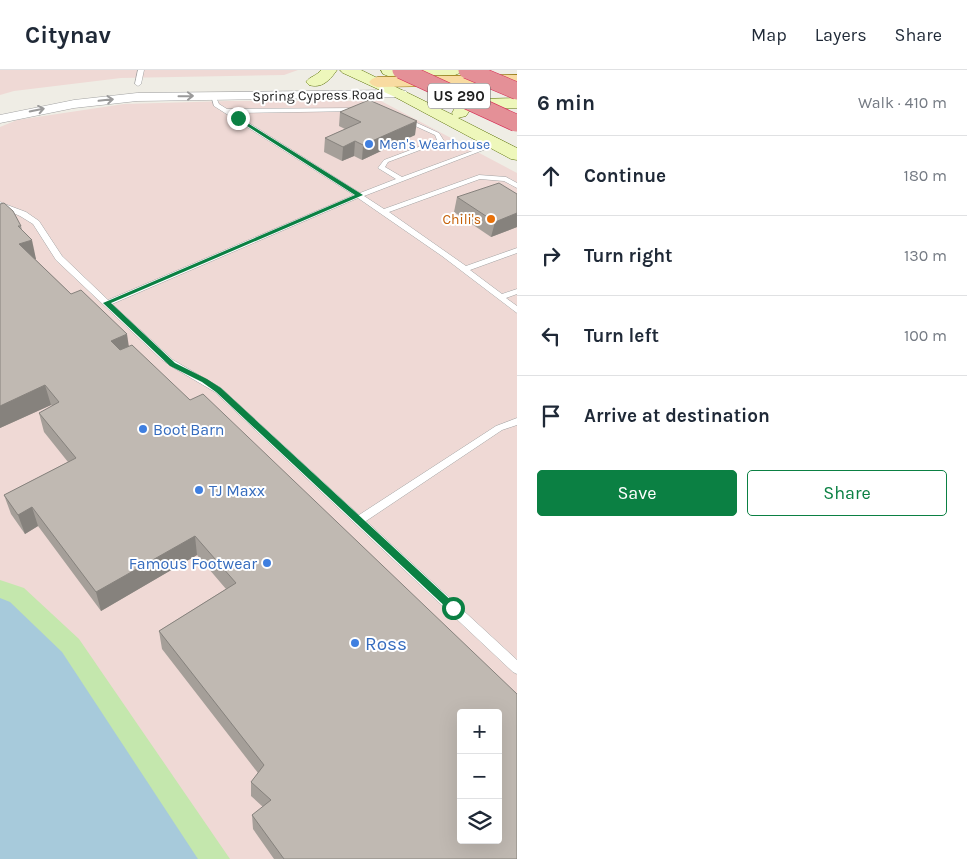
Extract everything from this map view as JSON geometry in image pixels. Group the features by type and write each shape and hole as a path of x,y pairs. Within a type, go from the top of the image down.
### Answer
{"highway":[{"name":"US 290","path":"401,70 516,123"},
{"path":"435,70 517,105"},
{"name":"US 290","path":"467,70 517,91"}],"main road":[{"path":"314,82 324,77 329,70"},
{"path":"348,70 374,76 455,70"},
{"path":"374,76 401,94 517,155"},
{"name":"Spring Cypress Road","path":"374,76 517,80"},
{"name":"Spring Cypress Road","path":"401,94 517,91"},
{"path":"460,126 459,115 463,107 474,104 517,105"}],"street":[{"name":"Spring Cypress Road","path":"239,82 314,82 374,76"},
{"name":"Spring Cypress Road","path":"0,119 174,83"},
{"name":"Spring Cypress Road","path":"113,86 138,91 213,96 401,94"}],"lane":[{"path":"138,91 141,70"},
{"path":"213,96 216,105 385,211 466,269 517,310"},
{"path":"226,111 363,110"},
{"path":"395,115 437,134 440,142 386,162 381,168 401,179"},
{"path":"107,303 360,195 496,144"},
{"path":"385,211 479,177 506,179 517,186"},
{"path":"0,204 23,214 36,223 59,258 173,365 204,380 218,390 517,668"},
{"path":"466,269 517,250"},
{"path":"501,297 517,291"},
{"path":"359,520 499,428 517,420"}],"shaded area":[{"path":"0,70 298,70 284,75 121,78 14,91 0,95"},
{"path":"229,101 381,101 517,173 517,859 181,859 0,603 0,127 17,120 124,104"}],"green space":[{"path":"0,580 24,588 79,639 230,859 0,859"}],"water":[{"path":"0,598 10,602 62,652 198,859 0,859"}],"building":[{"path":"369,100 417,121 363,145 355,141 343,147 325,138 361,122 340,112"},
{"path":"499,183 517,194 517,213 495,222 457,197"},
{"path":"4,203 13,211 21,226 18,226 32,240 19,244 71,294 81,290 127,334 111,341 120,350 132,345 190,400 203,394 517,694 517,859 284,859 252,815 271,800 251,782 264,765 159,631 236,583 195,536 96,592 32,507 18,515 4,495 76,458 39,413 59,402 45,385 0,406 0,204"}],"place":[{"name":"Men's Wearhouse","path":"369,144"},
{"name":"Chili's","path":"491,219"},
{"name":"Boot Barn","path":"143,429"},
{"name":"TJ Maxx","path":"199,490"},
{"name":"Famous Footwear","path":"267,563"},
{"name":"Ross","path":"355,643"}],"route":[{"path":"238,118 360,195 107,303 173,365 204,380 218,390 453,608"}]}
